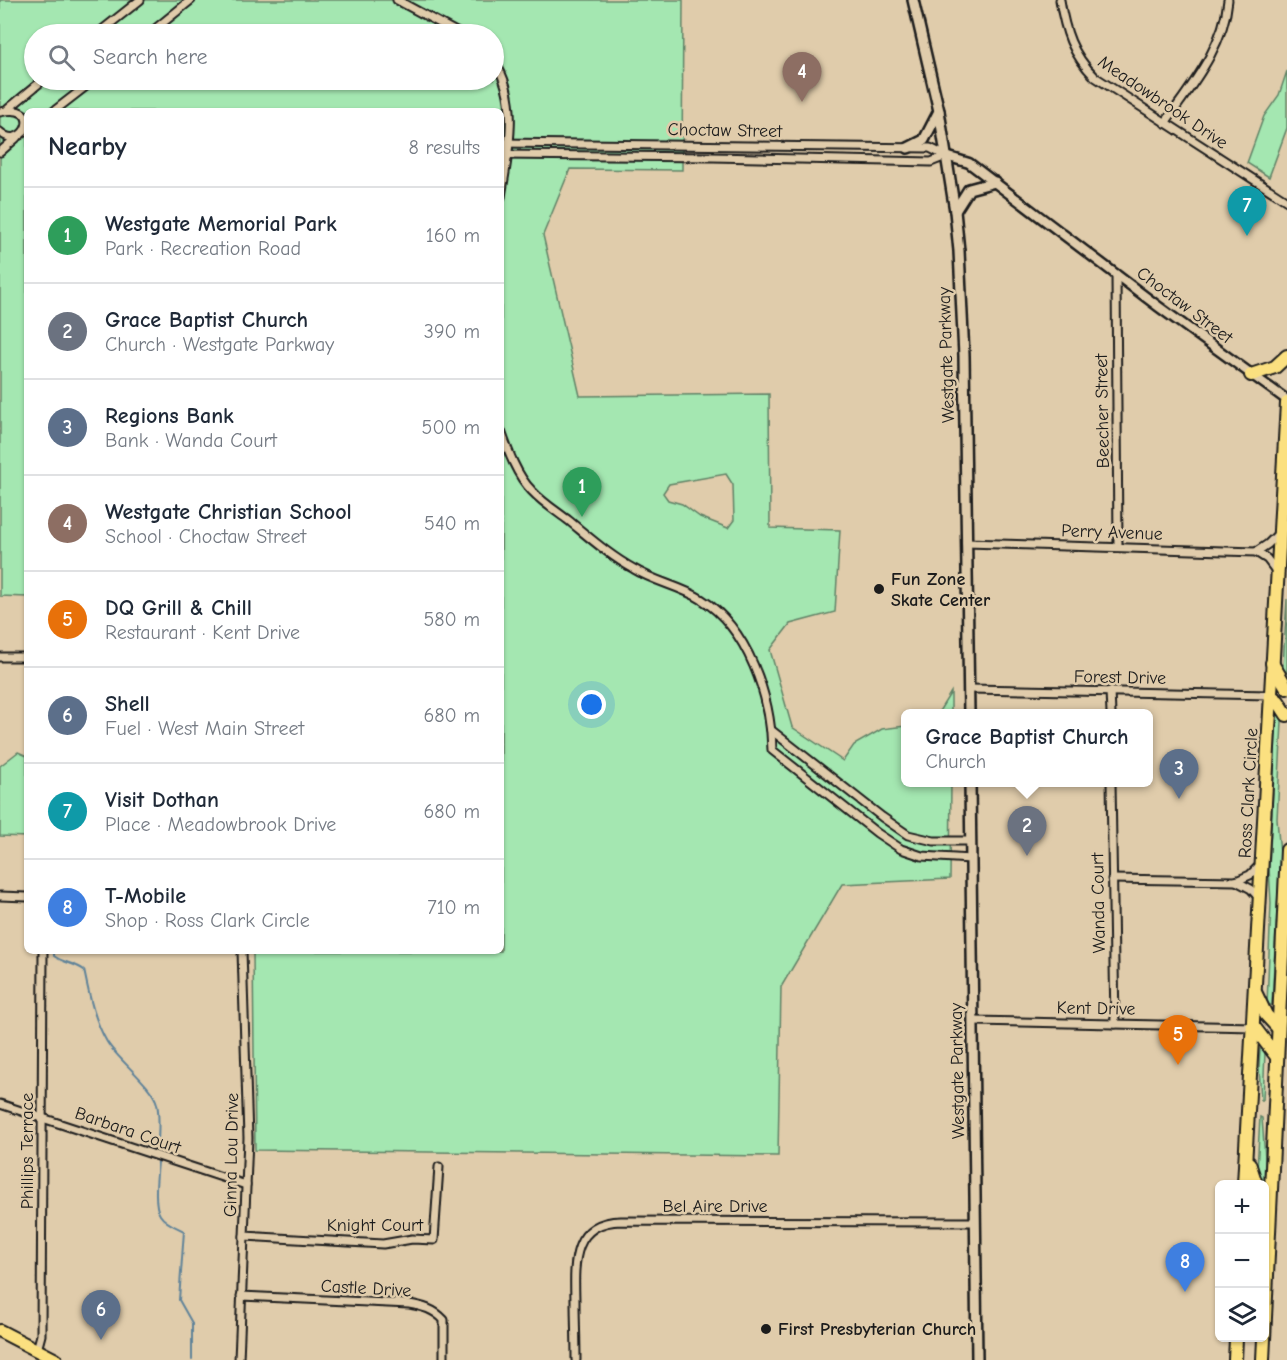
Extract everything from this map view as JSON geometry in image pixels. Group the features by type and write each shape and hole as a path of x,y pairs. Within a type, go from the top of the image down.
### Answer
{"highway":[{"path":"1251,375 1275,367 1287,356"},
{"name":"Ross Clark Circle","path":"1244,1180 1287,402"},
{"path":"1272,662 1287,688"},
{"path":"1270,695 1287,715"},
{"path":"1269,1180 1276,1057 1283,1028 1287,850"},
{"path":"1255,993 1266,1015 1283,1028"},
{"path":"1254,1027 1276,1057"},
{"path":"1246,1156 1254,1180"},
{"path":"1263,1360 1267,1234"},
{"path":"0,1331 56,1360"},
{"path":"1235,1360 1236,1342"},
{"path":"28,1360 37,1350"}],"main road":[{"name":"Westgate Parkway","path":"913,0 939,111 955,211 962,310 969,709"},
{"path":"908,148 924,140 939,111"},
{"path":"955,211 969,189 995,182"},
{"name":"Westgate Parkway","path":"970,787 977,1360"}],"street":[{"path":"110,24 140,0"},
{"path":"161,24 190,0"},
{"path":"397,0 441,24"},
{"name":"Meadowbrook Drive","path":"1059,0 1068,39 1085,68 1108,87 1287,201"},
{"path":"1165,123 1215,46 1225,20 1228,0"},
{"path":"504,83 510,123 504,154"},
{"path":"3,111 30,90"},
{"path":"58,108 81,90"},
{"path":"3,111 18,110 24,116"},
{"path":"0,132 8,137 22,134"},
{"path":"0,152 22,134"},
{"name":"Choctaw Street","path":"505,143 930,148 969,163 1287,402"},
{"name":"Choctaw Street","path":"504,154 930,162 946,156"},
{"name":"Beecher Street","path":"1116,274 1118,548"},
{"path":"504,438 512,458 532,492 624,563 642,574 702,600 731,625 753,664 771,730 772,750 870,828 901,849 922,856 971,859"},
{"path":"1277,572 1256,552 1279,533"},
{"name":"Perry Avenue","path":"966,543 1256,552"},
{"path":"0,657 24,657"},
{"name":"Forest Drive","path":"969,688 1270,695"},
{"path":"1110,692 1111,709"},
{"path":"771,730 908,835 934,841 970,841"},
{"name":"Wanda Court","path":"1111,787 1114,1024"},
{"path":"1112,879 1236,881 1250,875 1262,863"},
{"path":"1236,881 1251,889 1260,899"},
{"path":"0,896 24,897"},
{"name":"Phillips Terrace","path":"37,1350 41,1335 43,954"},
{"name":"Ginna Lou Drive","path":"239,1360 248,1092 242,954"},
{"name":"Kent Drive","path":"973,1021 1254,1027"},
{"name":"Barbara Court","path":"0,1104 246,1185"},
{"name":"Knight Court","path":"244,1236 383,1244 412,1239 434,1240 439,1167"},
{"name":"Bel Aire Drive","path":"576,1360 575,1256 583,1239 603,1224 621,1221 975,1222"},
{"name":"Castle Drive","path":"242,1296 409,1304 427,1308 444,1320 444,1360"}],"green space":[{"path":"0,0 683,0 682,170 570,169 543,235 580,396 769,394 770,528 840,530 835,612 790,624 770,650 792,727 843,761 854,745 882,729 901,727 901,787 951,787 950,879 842,884 781,987 778,1156 255,1150 253,954 504,954 504,108 24,108 24,597 0,596","holes":["726,474 733,485 734,520 728,528 700,517 682,504 668,500 663,493 669,484"]},
{"path":"1287,71 1287,128 1269,177 1247,163 1264,116 1279,95"},
{"path":"1287,599 1287,676 1284,676 1283,668"},
{"path":"951,692 951,709 940,709"},
{"path":"1277,714 1281,714 1282,722 1277,819 1280,854 1272,1005 1267,1005 1271,903 1269,868"},
{"path":"18,752 24,755 24,837 0,836 0,766"},
{"path":"1260,1049 1265,1050 1263,1100 1261,1100 1259,1066"},
{"path":"1260,1117 1262,1118 1265,1158 1264,1180 1259,1180 1257,1171"}],"waterway":[{"path":"54,954 84,970 95,1016 102,1034 154,1097 158,1114 158,1146"},
{"path":"158,1162 156,1189 158,1210 165,1220 184,1231 179,1300 192,1323 192,1360"}],"place":[{"name":"Westgate Christian School","path":"802,102"},
{"name":"Visit Dothan","path":"1247,236"},
{"name":"Westgate Memorial Park","path":"582,517"},
{"name":"Fun Zone Skate Center","path":"879,589"},
{"name":"Regions Bank","path":"1179,799"},
{"name":"Grace Baptist Church","path":"1027,856"},
{"name":"DQ Grill & Chill","path":"1178,1065"},
{"name":"T-Mobile","path":"1185,1292"},
{"name":"First Presbyterian Church","path":"766,1329"},
{"name":"Shell","path":"101,1340"}]}
